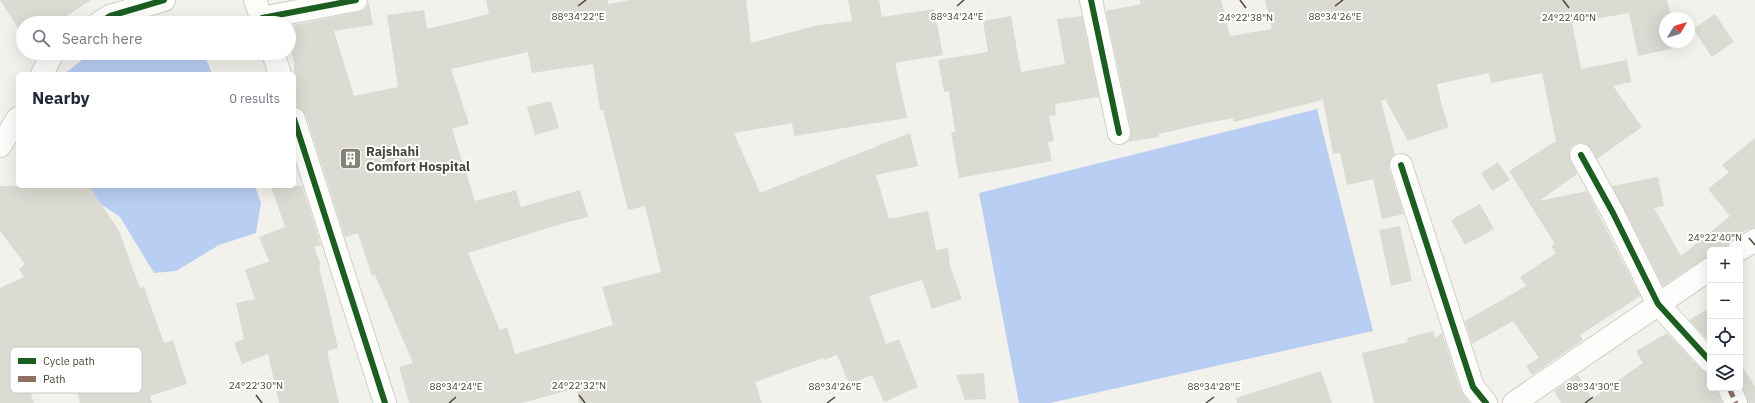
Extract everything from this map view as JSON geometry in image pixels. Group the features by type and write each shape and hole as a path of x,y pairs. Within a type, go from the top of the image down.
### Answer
{"street":[{"path":"110,16 164,0"},
{"path":"260,14 356,0"},
{"path":"1091,0 1119,133"},
{"path":"43,72 49,60"},
{"path":"275,60 279,72"},
{"path":"0,146 16,121"},
{"path":"296,125 385,403"},
{"path":"1582,155 1613,213 1658,304 1707,358"},
{"path":"1401,165 1473,387 1486,403"},
{"path":"1743,248 1755,240"},
{"path":"1514,403 1707,271"},
{"path":"1730,391 1736,403"}],"water":[{"path":"82,60 207,60 211,72 67,72"},
{"path":"1317,109 1373,331 1050,403 1019,403 979,193"},
{"path":"88,188 256,188 261,203 256,233 219,245 176,271 154,273 120,217 93,199"}],"building":[{"path":"0,0 91,0 67,16 16,16 16,25"},
{"path":"486,0 608,0 608,4 630,0 746,0 751,43 814,26 852,21 848,0 879,0 882,17 934,9 943,55 895,63 907,118 794,136 792,123 734,133 760,193 910,133 918,166 876,175 889,219 928,211 936,250 948,248 950,266 962,299 932,309 922,280 869,296 886,344 899,339 918,387 884,402 872,375 849,384 837,355 824,360 823,358 755,382 762,403 579,403 577,388 522,403 409,403 399,367 413,363 375,275 372,276 358,233 345,237 306,115 302,110 296,107 296,72 294,72 293,60 296,60 296,25 358,12 364,10 369,3 373,25 334,31 354,96 398,87 387,15 424,10 427,29 489,14","holes":["528,52 532,73 593,64 600,110 603,110 628,210 645,206 661,272 602,287 613,325 515,354 507,327 500,330 468,253 588,217 580,190 521,207 516,190 475,201 452,129 469,124 451,69"]},
{"path":"1140,0 1221,0 1230,36 1272,29 1265,0 1667,0 1670,12 1659,12 1659,48 1674,48 1638,56 1629,13 1572,23 1581,69 1627,60 1631,82 1613,86 1642,127 1597,159 1588,145 1582,143 1575,144 1570,149 1569,155 1577,174 1539,201 1587,191 1640,296 1580,335 1583,340 1532,375 1526,366 1539,358 1513,321 1472,344 1465,321 1526,286 1520,277 1556,253 1551,246 1555,244 1509,171 1556,141 1542,73 1491,83 1489,73 1437,84 1442,107 1449,127 1408,141 1385,99 1381,101 1395,155 1389,162 1389,169 1404,214 1382,219 1373,179 1347,185 1340,153 1333,154 1323,100 1234,122 1233,118 1159,134 1159,137 1128,142 1131,136 1131,130 1106,11 1141,4"},
{"path":"1715,14 1734,42 1712,57 1695,32 1695,28"},
{"path":"1011,16 1021,72 1065,64 1057,19 1082,16 1099,97 1055,104 1056,115 1049,116 1054,141 1048,142 1052,161 959,178 951,132 955,132 949,91 944,92 938,60 988,52 983,21"},
{"path":"551,101 559,128 535,135 527,107"},
{"path":"1755,138 1755,228 1748,229 1732,239 1728,247 1707,247 1707,258 1663,286 1612,186 1658,177 1664,206 1654,208 1681,256 1730,216 1708,189 1729,172 1722,165"},
{"path":"1498,162 1510,180 1492,191 1481,173"},
{"path":"0,186 16,186 16,188 90,188 119,231 140,288 144,287 164,343 173,340 187,384 150,396 152,403 80,403 77,393 142,393 142,347 10,347 10,393 31,393 34,403 0,403 0,288 24,277 19,269 25,264 0,231"},
{"path":"296,186 302,186 321,245 314,247 321,265 319,266 338,348 327,351 339,403 279,403 268,354 242,364 234,343 244,339 236,303 255,299 245,270 269,261 259,237 285,227 272,188 296,188"},
{"path":"1480,204 1494,229 1465,245 1451,220"},
{"path":"1400,226 1412,281 1391,286 1379,230"},
{"path":"1707,310 1707,339 1689,320"},
{"path":"1433,331 1435,338 1442,333 1461,391 1470,403 1374,403 1362,353 1408,342 1407,338"},
{"path":"1667,333 1701,369 1707,372 1707,391 1718,391 1722,403 1561,403 1554,391 1578,375 1592,399 1643,363 1636,351"},
{"path":"1743,367 1755,387 1755,403 1748,403 1743,390"},
{"path":"1321,371 1332,403 1237,403 1236,398"},
{"path":"984,373 986,399 965,400 956,375"}],"marked path":[{"path":"1730,391 1736,403"}],"cycle path":[{"path":"110,16 164,0"},
{"path":"272,16 356,0"},
{"path":"1091,0 1119,133"},
{"path":"296,125 385,403"},
{"path":"1581,155 1613,213 1658,304 1707,358"},
{"path":"1401,165 1473,387 1486,403"}],"place":[{"name":"Rajshahi Comfort Hospital","path":"350,158"}]}
